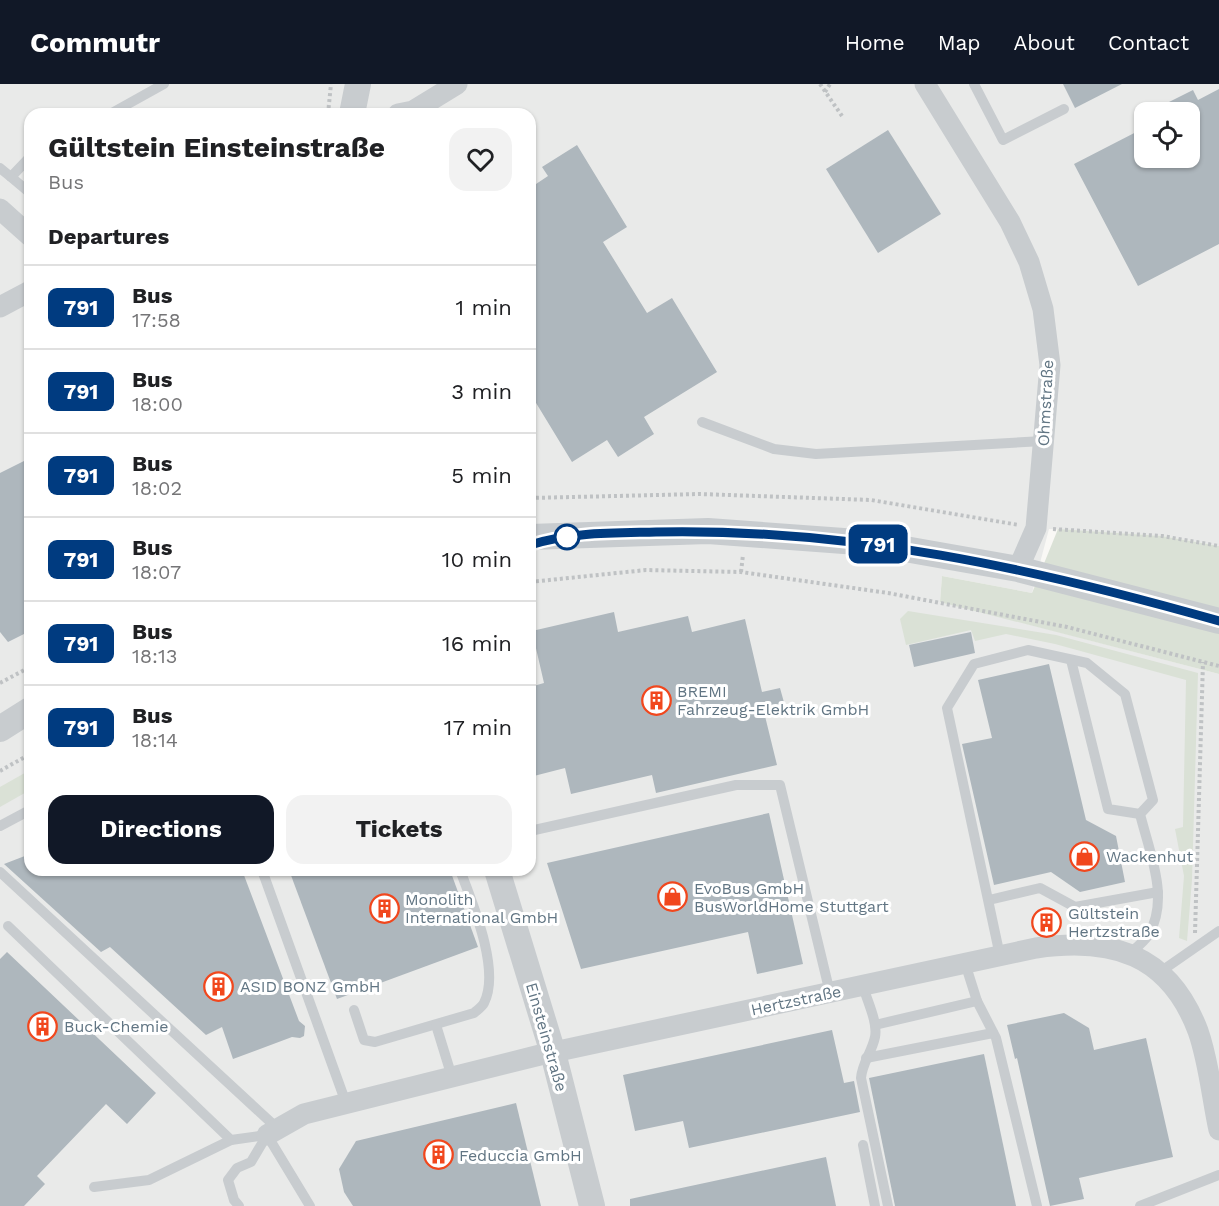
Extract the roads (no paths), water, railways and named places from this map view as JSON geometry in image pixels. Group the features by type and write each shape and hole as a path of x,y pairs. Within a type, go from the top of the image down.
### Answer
{"street":[{"path":"353,108 358,84"},
{"path":"418,108 456,84"},
{"name":"Ohmstraße","path":"926,84 999,203 1029,262 1044,309 1050,365 1036,528 1018,569"},
{"path":"0,209 24,231"},
{"path":"0,307 24,294"},
{"path":"536,540 652,532 745,532 871,543 1018,569 1219,621"},
{"path":"0,729 24,714"},
{"name":"Einsteinstraße","path":"499,876 553,1053 592,1206"},
{"name":"Hertzstraße","path":"273,1132 304,1114 452,1077 965,963 1068,943 1095,944 1129,954 1149,963 1160,972 1188,1010 1198,1033 1219,1130"}],"lane":[{"path":"121,108 164,84"},
{"path":"974,84 1003,140 1064,109"},
{"path":"11,177 24,163"},
{"path":"0,168 24,188"},
{"path":"702,422 774,449 816,454 1044,441"},
{"path":"1000,956 947,708 974,664 1028,650 1087,663 1125,694 1154,800 1140,814"},
{"path":"1071,660 1108,809 1140,814"},
{"path":"536,830 736,785 780,784 830,993"},
{"path":"0,826 24,813"},
{"path":"1129,954 1150,932 1158,910 1158,892 1140,814"},
{"path":"0,872 273,1132 310,1206"},
{"path":"264,876 346,1104"},
{"path":"354,1010 364,1040 375,1042 474,1013 484,1004 488,982 484,936 462,876"},
{"path":"989,900 1040,888 1075,907 1158,892"},
{"path":"8,926 231,1140"},
{"path":"1160,972 1219,931"},
{"path":"965,963 976,1001 993,1033 1037,1206"},
{"path":"863,986 876,1035 862,1069 861,1078 888,1206"},
{"path":"875,1025 976,1001"},
{"path":"436,1024 452,1077"},
{"path":"866,1058 993,1033"},
{"path":"94,1187 149,1180 231,1140 273,1132"},
{"path":"239,1206 234,1200 228,1180 237,1168 251,1162 273,1132"},
{"path":"863,1145 875,1206"},
{"path":"1140,1206 1219,1175"}],"place":[{"name":"BREMI Fahrzeug-Elektrik GmbH","path":"656,700"},
{"name":"Wackenhut","path":"1085,856"},
{"name":"EvoBus GmbH BusWorldHome Stuttgart","path":"673,897"},
{"name":"Monolith International GmbH","path":"384,908"},
{"name":"Gültstein Hertzstraße","path":"1047,922"},
{"name":"ASID BONZ GmbH","path":"219,986"},
{"name":"Buck-Chemie","path":"43,1026"},
{"name":"Feduccia GmbH","path":"438,1155"}]}
